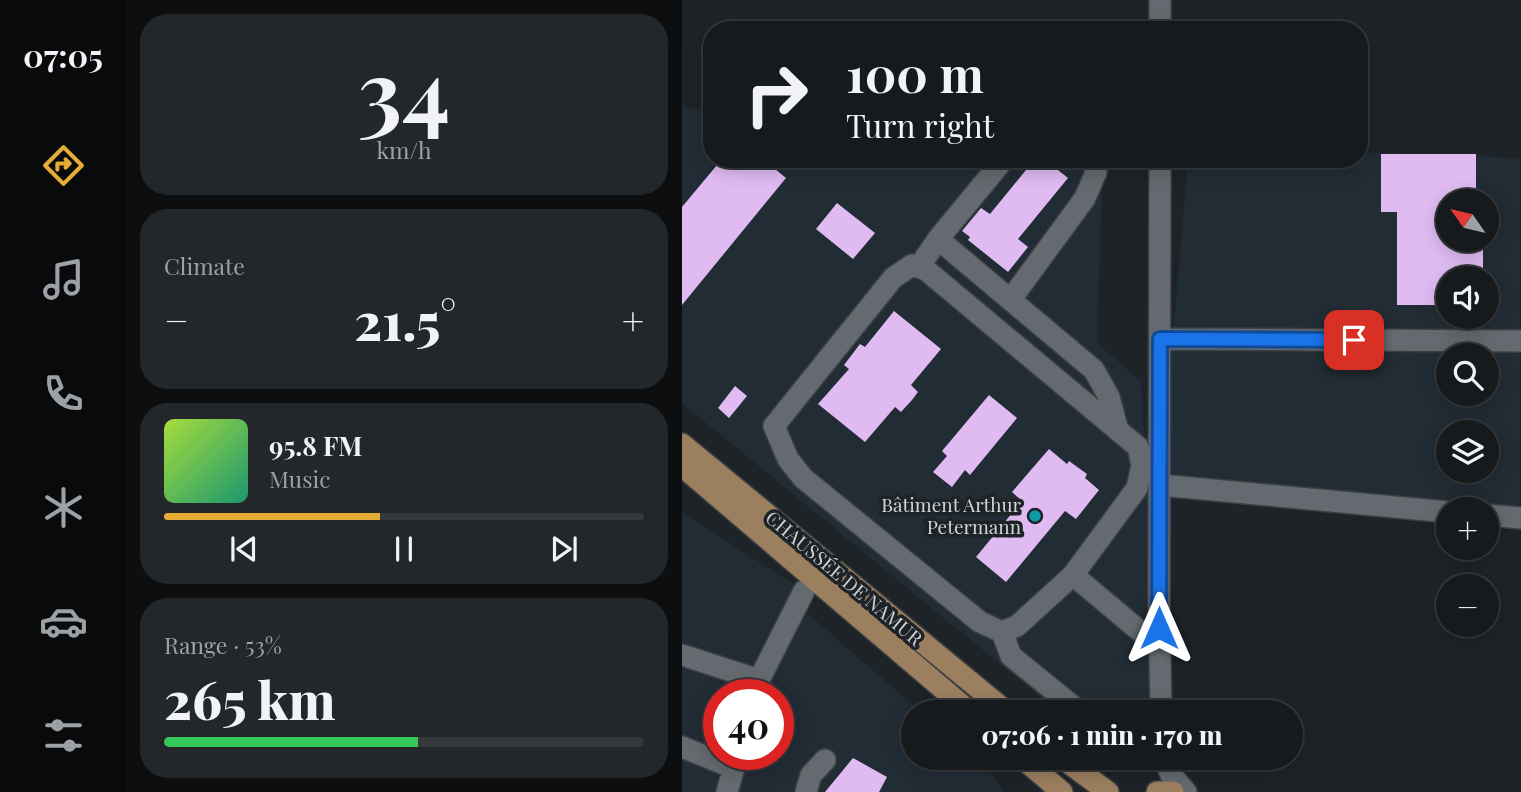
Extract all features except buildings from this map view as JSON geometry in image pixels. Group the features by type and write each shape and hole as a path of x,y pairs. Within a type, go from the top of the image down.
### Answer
{"main road":[{"name":"CHAUSSÉE DE NAMUR","path":"682,444 992,700"},
{"name":"CHAUSSÉE DE NAMUR","path":"682,466 956,700"},
{"path":"1037,770 1062,792"},
{"path":"1078,770 1108,792"},
{"path":"1157,792 1173,792"}],"street":[{"path":"1160,0 1160,21"},
{"path":"919,267 938,239 997,168"},
{"path":"1011,299 1085,198 1096,172 1095,168"},
{"path":"1160,168 1161,700"},
{"path":"938,239 1094,370 1109,397 1118,430"},
{"path":"912,265 926,270 1118,430 1138,447 1142,465 1137,488 1073,575 1017,626 1002,632 980,622 803,478 788,459 774,426 893,278 912,265"},
{"path":"1160,339 1520,341"},
{"path":"1160,485 1436,511"},
{"path":"1499,516 1520,518"},
{"path":"1073,575 1160,648"},
{"path":"761,679 804,591"},
{"path":"1002,632 1010,656 1065,700"},
{"path":"682,656 738,679"},
{"path":"682,747 703,752"},
{"path":"806,792 811,775 825,760"},
{"path":"727,792 733,770"},
{"path":"1148,792 1159,770"},
{"path":"1169,770 1186,792"}],"shaded area":[{"path":"682,107 703,110 703,168 1103,168 1097,343 1141,381 1161,695 1156,700 1043,700 682,403"},
{"path":"1368,152 1520,158 1520,518 1499,512 1499,497 1436,497 1436,508 1160,485 1187,168 1368,168"},
{"path":"682,512 804,591 799,606 907,700 901,700 901,770 987,770 995,777 1003,792 682,792"}],"place":[{"name":"Bâtiment Arthur Petermann","path":"1035,516"}],"route":[{"path":"1159,628 1160,339 1354,340"}]}
